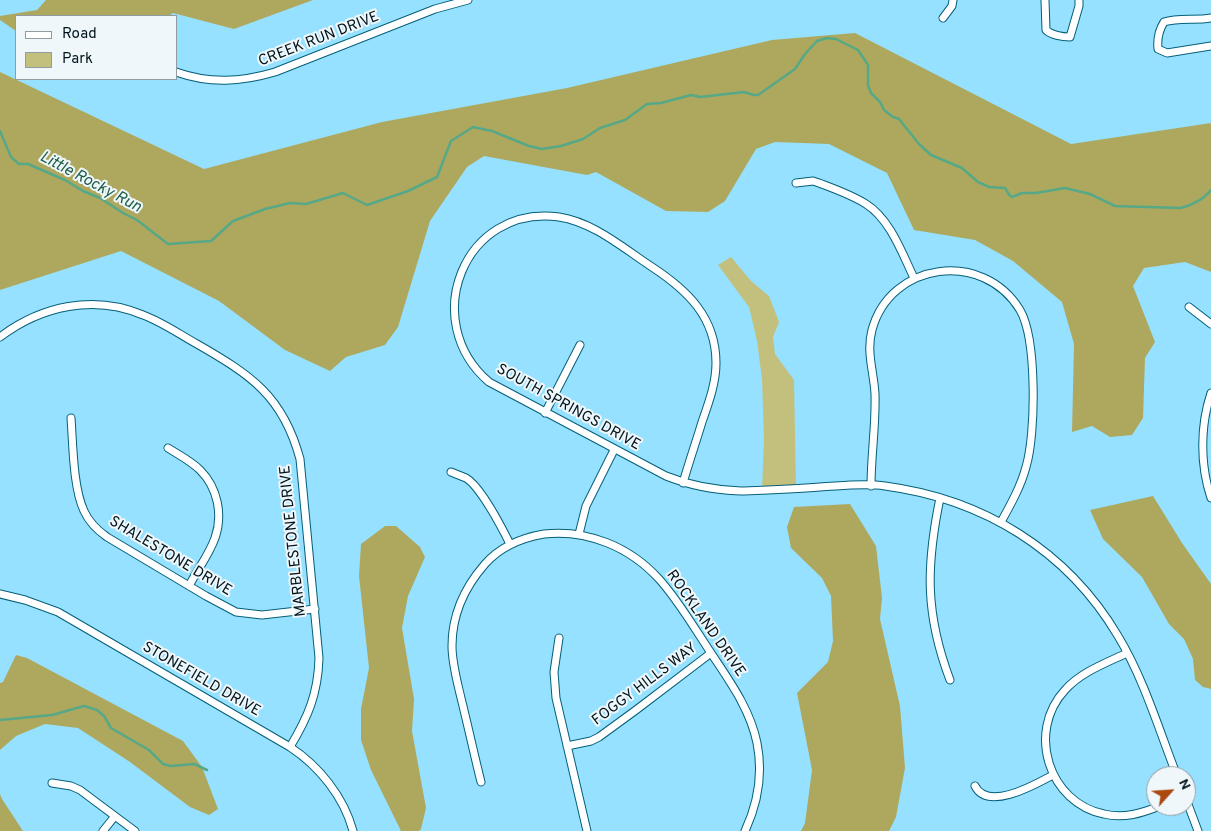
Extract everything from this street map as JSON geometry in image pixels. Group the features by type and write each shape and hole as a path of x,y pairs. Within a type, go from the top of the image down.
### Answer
{"street":[{"path":"431,0 435,9"},
{"name":"CREEK RUN DRIVE","path":"178,72 215,81 257,78 435,9 468,0"},
{"path":"943,18 952,6 953,0"},
{"path":"1045,0 1046,30 1050,33 1066,37 1070,37 1073,32 1078,0"},
{"path":"1211,18 1164,22 1157,41 1158,49 1167,53 1211,46"},
{"path":"796,182 820,182 872,208 888,226 914,278"},
{"name":"SOUTH SPRINGS DRIVE","path":"682,483 715,378 716,362 715,347 705,318 693,300 678,285 608,238 579,222 549,216 531,218 513,223 482,242 470,256 462,271 456,289 454,307 459,341 477,370 489,382 614,450 682,483 706,489 741,490 884,486 940,498 1001,522 1039,548 1075,579 1105,616 1127,653 1173,766"},
{"path":"871,486 875,396 870,358 872,330 876,318 887,300 914,278 946,270 980,276 993,282 1008,295 1020,310 1026,323 1031,350 1033,419 1030,448 1020,484 1001,522"},
{"name":"MARBLESTONE DRIVE","path":"0,337 25,321 53,309 84,304 114,306 158,321 234,365 255,381 273,400 287,422 300,459 319,658 317,684 308,714 290,747"},
{"path":"1189,307 1211,324"},
{"path":"545,413 580,345"},
{"path":"1211,394 1206,413 1203,440 1204,468 1211,498"},
{"name":"SHALESTONE DRIVE","path":"71,418 79,497 86,516 93,526 107,537 227,608 245,614 262,615 315,610"},
{"path":"168,448 193,464 202,473 212,488 218,506 215,540 188,586"},
{"path":"578,534 586,506 614,450"},
{"path":"451,472 467,478 473,484 489,507 510,544"},
{"path":"940,498 931,549 930,595 935,631 942,659 950,680"},
{"name":"ROCKLAND DRIVE","path":"481,782 453,664 452,630 459,604 471,581 488,560 510,544 539,535 578,534 617,547 649,569 668,590 747,712 757,742 760,776 758,793 745,831"},
{"name":"STONEFIELD DRIVE","path":"0,594 25,600 58,612 290,747 314,766 334,789 348,816 353,831"},
{"path":"559,638 555,659 554,686 587,831"},
{"name":"FOGGY HILLS WAY","path":"567,746 591,741 599,737 710,653"},
{"path":"1127,653 1080,676 1065,689 1056,702 1047,724 1045,740 1047,758 1059,785 1072,799 1090,810 1104,814 1128,816 1146,810"},
{"path":"975,786 980,793 1004,796 1026,790 1053,775"},
{"path":"52,783 72,786 135,831"},
{"path":"104,831 115,816"},
{"path":"1192,816 1198,831"}],"green space":[{"path":"731,257 751,281 769,296 779,322 773,337 775,354 794,380 796,489 762,490 764,439 762,379 757,341 749,307 718,265"}],"shaded area":[{"path":"46,0 313,0 234,29 173,13 170,15 15,15 15,30 0,20 0,16 37,10"},
{"path":"855,33 1071,144 1211,123 1211,272 1185,262 1144,268 1133,286 1155,342 1145,358 1143,418 1132,435 1110,437 1092,426 1072,432 1074,344 1062,302 1013,261 975,240 914,230 887,173 829,144 775,142 756,149 725,201 708,212 666,211 596,172 587,175 484,156 467,167 430,221 398,327 385,345 346,357 330,371 285,350 219,301 121,251 0,290 0,72 204,169 382,122 567,88 772,40"},
{"path":"1153,496 1182,543 1211,584 1211,689 1203,687 1195,680 1193,659 1184,639 1169,624 1142,577 1103,539 1090,510"},
{"path":"850,504 876,546 882,598 880,619 900,706 905,768 896,817 889,831 801,831 805,823 812,770 797,693 828,662 833,641 831,596 822,578 791,548 787,527 794,507"},
{"path":"385,526 396,526 420,547 425,557 408,596 402,628 414,699 412,731 426,808 419,831 401,831 371,770 361,740 361,709 369,668 359,576 361,544"},
{"path":"16,655 27,658 183,741 202,767 218,809 209,815 190,807 130,762 78,728 45,724 16,736 0,750 0,683 3,682"},
{"path":"0,794 2,799 23,831 0,831"}],"waterway":[{"name":"Little Rocky Run","path":"0,131 11,157 19,164 28,164 100,198 137,220 168,244 211,241 233,221 265,209 290,203 306,204 343,193 367,205 408,191 437,177 451,141 473,127 492,131 529,146 542,149 561,146 583,139 600,128 625,120 647,104 661,103 691,95 700,97 744,92 758,95 795,69 817,41 827,38 836,39 858,50 868,65 868,85 871,93 880,102 884,110 899,119 919,144 931,155 962,168 978,182 989,187 1005,188 1012,197 1022,193 1036,193 1065,188 1090,194 1115,206 1180,208 1197,202 1211,190"},
{"path":"0,720 52,715 84,706 97,710 104,716 111,728 149,750 163,764 171,766 194,764 207,770"}]}
